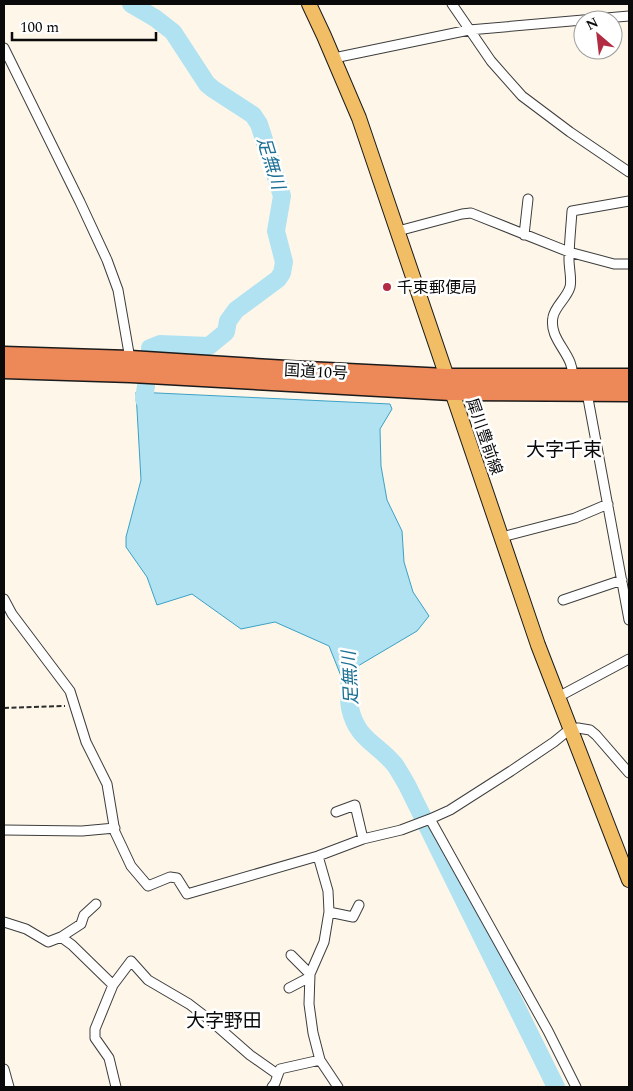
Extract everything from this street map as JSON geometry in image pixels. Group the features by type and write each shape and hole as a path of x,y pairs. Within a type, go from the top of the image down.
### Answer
{"highway":[{"name":"国道10号","path":"4,356 130,359 449,384 587,393 629,393"},
{"name":"国道10号","path":"4,370 449,384 629,377"}],"main road":[{"name":"犀川豊前線","path":"308,4 334,58 359,118 538,645 629,880"}],"street":[{"path":"452,4 492,61 522,96 570,132 629,172"},
{"path":"334,58 469,30 629,16"},
{"path":"4,48 107,260 118,290 130,359"},
{"path":"524,234 528,199"},
{"path":"629,201 572,211 569,252 570,287 553,317 557,339 571,362 572,378 587,393 629,620"},
{"path":"398,231 471,213 569,252 607,263 629,264"},
{"path":"502,537 575,518 608,504"},
{"path":"563,600 622,580"},
{"path":"4,599 12,614 70,691 86,742 107,784 115,828 131,866 148,886 170,877 177,878 187,894 318,856 363,839 401,830 450,810 554,742 570,729 590,730 629,773"},
{"path":"558,697 629,659"},
{"path":"336,812 355,805 363,839"},
{"path":"430,819 548,1031 576,1087"},
{"path":"4,830 82,831 115,828"},
{"path":"318,856 328,891 329,912 324,942 310,975 309,1004 313,1033 320,1060 338,1087"},
{"path":"4,922 26,929 48,942 81,924 84,915 96,904"},
{"path":"329,912 353,917 358,905"},
{"path":"60,937 72,945 113,985"},
{"path":"291,955 310,975"},
{"path":"116,1087 109,1058 95,1038 95,1029 113,985 131,961 148,980 188,1004 210,1020 250,1055 277,1074"},
{"path":"289,988 310,975"},
{"path":"272,1087 280,1068 320,1060"},
{"path":"4,1069 9,1087"}],"path":[{"path":"4,708 75,706"}],"water":[{"path":"136,392 390,404 392,409 380,429 381,466 387,500 402,531 404,562 413,592 429,616 417,631 341,676 329,646 275,622 241,629 192,594 157,605 147,577 126,547 126,537 141,480"}],"waterway":[{"name":"足無川","path":"131,4 155,18 173,32 207,84 253,115 259,124 282,196 276,231 284,262 282,273 278,279 236,310 228,321 226,332 209,346 160,344 150,348 150,351"},
{"name":"足無川","path":"146,386 144,399 157,409"},
{"name":"足無川","path":"349,646 351,662 349,700 353,719 368,740 395,765 407,785 556,1087"}],"place":[{"name":"千束郵便局","path":"387,287"}],"district":[{"name":"大字千束","path":"564,449"},
{"name":"大字野田","path":"224,1020"}]}
